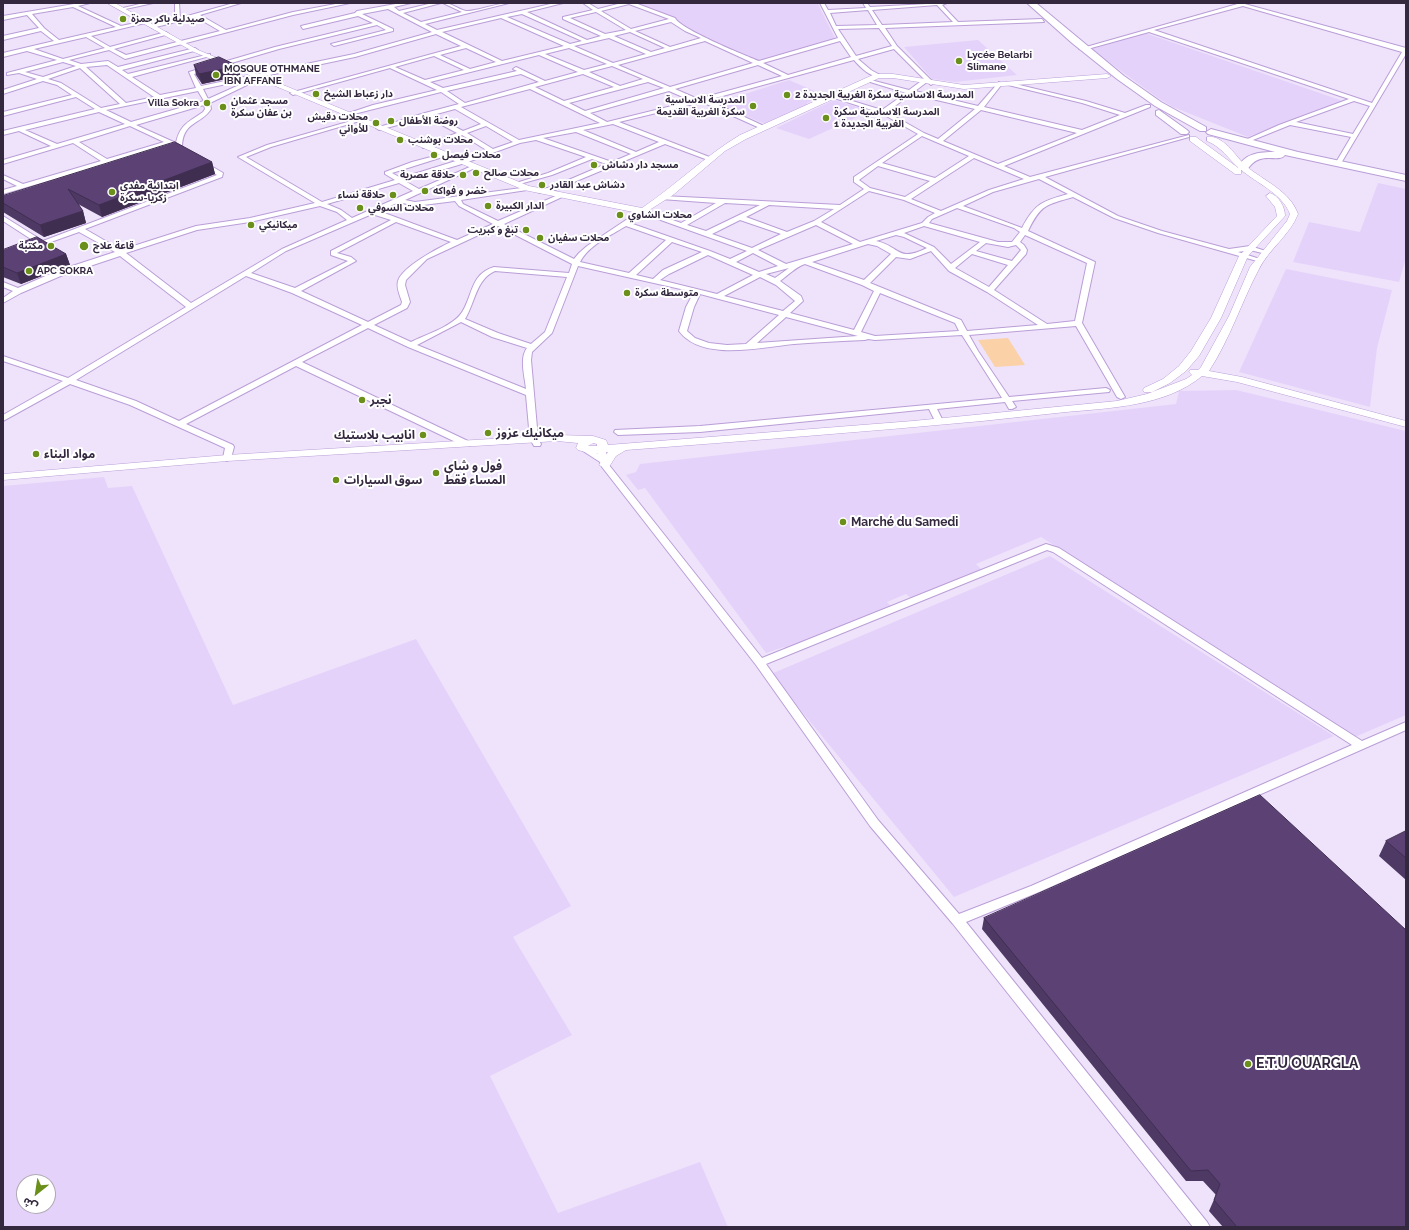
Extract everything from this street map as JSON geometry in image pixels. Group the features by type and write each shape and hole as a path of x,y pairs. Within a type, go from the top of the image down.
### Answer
{"main road":[{"path":"1022,3 1107,76 1188,136 1209,134 1246,141 1338,164 1406,178"},
{"path":"1030,3 1082,49 1153,101 1209,134 1283,155 1406,182"},
{"path":"1243,168 1245,162 1254,158 1283,155"}],"street":[{"path":"3,18 88,3"},
{"path":"110,3 195,50 226,62 258,78 527,188 560,196 643,211 754,251 784,266"},
{"path":"121,9 151,3"},
{"path":"177,3 178,21"},
{"path":"210,3 219,9"},
{"path":"154,27 239,3"},
{"path":"331,3 345,8"},
{"path":"86,35 125,57 285,16 348,3"},
{"path":"374,3 398,12 420,24 545,83"},
{"path":"304,27 409,3"},
{"path":"398,12 439,3"},
{"path":"446,3 465,12"},
{"path":"420,24 504,3"},
{"path":"3,133 124,104 200,88 258,78 354,55 438,32 561,3"},
{"path":"585,3 629,30 671,49"},
{"path":"651,54 565,18 629,3 673,20 684,29 786,76"},
{"path":"822,3 835,28 865,70 878,76"},
{"path":"865,3 895,47 928,82"},
{"path":"938,3 956,23"},
{"path":"827,12 871,10 945,3"},
{"path":"1082,49 1243,4 1406,51 1372,105 1338,164"},
{"path":"74,6 120,27"},
{"path":"334,44 391,30 352,11"},
{"path":"522,12 586,41"},
{"path":"29,14 42,29 58,42"},
{"path":"196,15 226,32"},
{"path":"285,16 291,19"},
{"path":"502,17 647,80 701,100 764,128"},
{"path":"424,82 567,45 673,20"},
{"path":"835,28 1042,21"},
{"path":"4,54 143,22"},
{"path":"297,23 309,30"},
{"path":"177,149 190,122 207,112 207,102 190,73 318,35 378,23"},
{"path":"3,38 42,29"},
{"path":"1149,30 1372,105"},
{"path":"3,33 11,31 18,34"},
{"path":"3,70 6,75 166,34"},
{"path":"318,35 341,48"},
{"path":"585,113 842,38"},
{"path":"379,128 705,39"},
{"path":"293,93 466,46"},
{"path":"3,301 18,291 60,273 196,228 244,221 321,204 463,162 518,142 613,122 701,100 895,47"},
{"path":"27,49 81,66 124,104"},
{"path":"118,69 195,50"},
{"path":"347,51 354,55"},
{"path":"539,53 618,87"},
{"path":"436,54 468,70"},
{"path":"128,76 208,55"},
{"path":"3,92 81,66 107,62 158,97"},
{"path":"391,67 442,90 464,105"},
{"path":"18,71 56,83 100,110 168,142 177,149 221,174 220,176 23,250"},
{"path":"348,115 374,106 521,72"},
{"path":"535,442 527,360 532,347 548,333 576,263 589,247 663,198 722,149 764,128 878,76 893,76 964,87 1107,76"},
{"path":"3,162 207,102 258,78"},
{"path":"564,103 647,80"},
{"path":"869,80 979,109 1082,132"},
{"path":"883,112 910,92 928,82"},
{"path":"939,141 979,109 1003,84"},
{"path":"1003,84 1084,102 1125,115"},
{"path":"3,98 35,87"},
{"path":"530,87 606,123"},
{"path":"3,114 77,95"},
{"path":"834,97 883,112 922,134 1031,180"},
{"path":"1246,141 1354,99"},
{"path":"999,166 1148,106"},
{"path":"456,107 518,142"},
{"path":"427,114 492,151"},
{"path":"352,220 339,211 321,204 241,157 257,150 360,120"},
{"path":"613,122 710,159"},
{"path":"1290,123 1355,136"},
{"path":"425,147 461,132 486,124"},
{"path":"19,129 56,146"},
{"path":"575,129 637,154"},
{"path":"922,134 856,178 856,181 868,189 906,199 941,213"},
{"path":"618,432 701,431 935,414 1117,404 1150,397 1190,381 1200,374 1208,364 1234,316 1259,260 1291,222 1293,211 1284,200 1243,168 1224,146 1209,134"},
{"path":"718,296 757,274 784,266 806,262 924,224 930,218 991,191 1188,136 1278,204 1281,216 1250,248 1240,261 1222,307 1202,344 1183,368 1171,378 1150,389 1121,397 1010,404"},
{"path":"536,138 590,158 612,164"},
{"path":"74,141 117,168"},
{"path":"3,192 168,142"},
{"path":"540,191 553,189 664,142"},
{"path":"418,191 388,173 446,155"},
{"path":"906,199 973,156"},
{"path":"518,184 550,174 590,158"},
{"path":"878,164 936,180"},
{"path":"6,413 69,381 284,250 474,167"},
{"path":"3,177 22,186"},
{"path":"1040,177 1116,217 1160,232 1259,260"},
{"path":"398,200 415,204 527,188"},
{"path":"730,262 787,234 816,222 868,189"},
{"path":"924,224 1001,246 1012,245 1017,243 1025,232 1036,210 1042,205 1073,195"},
{"path":"179,424 369,326 404,306 406,302 405,295 401,285 405,276 425,258 456,242 560,196"},
{"path":"663,198 841,207"},
{"path":"457,199 461,205 576,263 718,296 875,338"},
{"path":"682,225 724,201"},
{"path":"706,234 769,203"},
{"path":"957,206 1025,232 1091,262 1078,323 1121,397"},
{"path":"370,212 379,213 397,219 456,242"},
{"path":"739,217 787,234"},
{"path":"295,291 352,261 350,258 332,253 333,252 397,219"},
{"path":"5,221 42,243"},
{"path":"816,222 860,244"},
{"path":"625,223 708,252 775,281 799,301 749,346"},
{"path":"79,229 121,253 191,307"},
{"path":"896,234 906,235 932,248 951,267 1044,325"},
{"path":"630,276 671,239"},
{"path":"951,267 985,241"},
{"path":"869,242 879,244 895,254 905,258 914,257 932,248"},
{"path":"990,290 1024,250 1022,246 1017,243"},
{"path":"1228,251 1250,248 1266,252"},
{"path":"655,281 666,272 708,252"},
{"path":"971,252 1013,264"},
{"path":"865,283 895,254"},
{"path":"806,262 865,283 878,290 956,320 1010,404"},
{"path":"775,281 790,271 795,265"},
{"path":"411,345 460,319 482,276 488,270 571,275"},
{"path":"245,273 295,291 411,345 530,394"},
{"path":"3,284 18,291"},
{"path":"857,332 878,290"},
{"path":"698,291 684,324 683,331 688,337 713,346 749,346 830,339 964,333 1078,323"},
{"path":"460,319 495,335 532,347"},
{"path":"3,358 133,403 230,447 227,458"},
{"path":"1190,359 1208,364 1238,379"},
{"path":"297,363 467,444"},
{"path":"1183,368 1200,374 1238,379 1406,424"},
{"path":"3,477 227,458 467,444 535,442 622,448 864,420 935,414 1106,390"},
{"path":"601,447 701,431 723,436"},
{"path":"3,483 535,442"},
{"path":"586,446 604,463 760,663 874,823 957,920 1202,1227"},
{"path":"601,447 604,463"},
{"path":"604,463 612,454 622,448"},
{"path":"760,663 1046,546 1056,550 1360,745"},
{"path":"957,920 1036,889 1406,726"}],"shaded area":[{"path":"631,3 814,3 818,4 836,40 759,62 707,39 675,20"},
{"path":"1145,33 1343,101 1248,137 1173,107 1158,98 1091,49"},
{"name":"Lycée Belarbi Slimane","path":"978,40 1017,75 955,82 932,79 904,47"},
{"path":"789,80 826,96 816,101 811,101 807,103 808,105 765,124 711,101 723,101"},
{"name":"المدرسة الاساسية سكرة الغربية الجديدة 1","path":"834,100 870,111 809,139 776,128"},
{"path":"1378,183 1406,189 1406,258 1399,282 1293,262 1309,222 1360,232"},
{"path":"1286,269 1392,290 1377,348 1370,407 1239,372"},
{"path":"1008,338 1025,365 995,367 978,340"},
{"path":"1236,390 1406,431 1406,715 1355,737 1041,537 976,564 982,570 913,600 906,594 887,602 892,607 789,652 784,647 766,653 645,488 638,490 626,475 636,472 640,464 1176,404 1179,391"},
{"path":"104,477 108,488 132,486 233,705 416,639 571,906 513,937 572,1035 490,1076 558,1213 700,1162 728,1227 3,1227 3,486"},
{"path":"1050,556 1334,736 954,897 771,674"}],"building":[{"path":"219,57 238,66 199,74 194,65"},
{"path":"175,142 212,162 99,205 68,189 83,211 40,225 3,203 3,196"},
{"path":"37,237 66,254 17,273 3,267 3,250"},
{"name":"E.T.U OUARGLA","path":"1260,795 1406,930 1406,1227 1237,1227 1214,1200 1220,1184 1208,1170 1191,1171 984,918"},
{"path":"1406,831 1406,858 1386,841"}],"place":[{"name":"صيدلية باكر حمزة","path":"123,19"},
{"name":"Lycée Belarbi Slimane","path":"959,61"},
{"name":"MOSQUE OTHMANE IBN AFFANE","path":"216,75"},
{"name":"دار زعباط الشيخ","path":"316,94"},
{"name":"المدرسة الاساسية سكرة الغربية الجديدة 2","path":"787,95"},
{"name":"Villa Sokra","path":"207,103"},
{"name":"المدرسة الاساسية سكرة الغربية القديمة","path":"753,106"},
{"name":"مسجد عثمان بن عفان سكرة","path":"223,107"},
{"name":"المدرسة الاساسية سكرة الغربية الجديدة 1","path":"826,118"},
{"name":"روضة الأطفال","path":"391,121"},
{"name":"محلات دقيش للأواني","path":"376,123"},
{"name":"محلات بوشنب","path":"400,140"},
{"name":"محلات فيصل","path":"434,155"},
{"name":"مسجد دار دشاش","path":"594,165"},
{"name":"محلات صالح","path":"476,173"},
{"name":"حلاقة عصرية","path":"463,175"},
{"name":"دشاش عبد القادر","path":"542,185"},
{"name":"خضر و فواكه","path":"425,191"},
{"name":"ابتدائية مفدي زكريا-سكرة","path":"112,192"},
{"name":"حلاقة نساء","path":"393,195"},
{"name":"الدار الكبيرة","path":"488,206"},
{"name":"محلات السوفي","path":"360,208"},
{"name":"محلات الشاوي","path":"620,215"},
{"name":"ميكانيكي","path":"251,225"},
{"name":"تبغ و كبريت","path":"526,230"},
{"name":"محلات سفيان","path":"540,238"},
{"name":"مكتبة","path":"51,246"},
{"name":"قاعة علاج","path":"84,246"},
{"name":"APC SOKRA","path":"29,271"},
{"name":"متوسطة سكرة","path":"627,293"},
{"name":"نجبر","path":"362,400"},
{"name":"ميكانيك عزوز","path":"488,433"},
{"name":"انابيب بلاستيك","path":"423,435"},
{"name":"مواد البناء","path":"36,454"},
{"name":"فول و شاي المساء فقط","path":"436,473"},
{"name":"سوق السيارات","path":"336,480"},
{"name":"Marché du Samedi","path":"843,522"},
{"name":"E.T.U OUARGLA","path":"1248,1064"}]}
